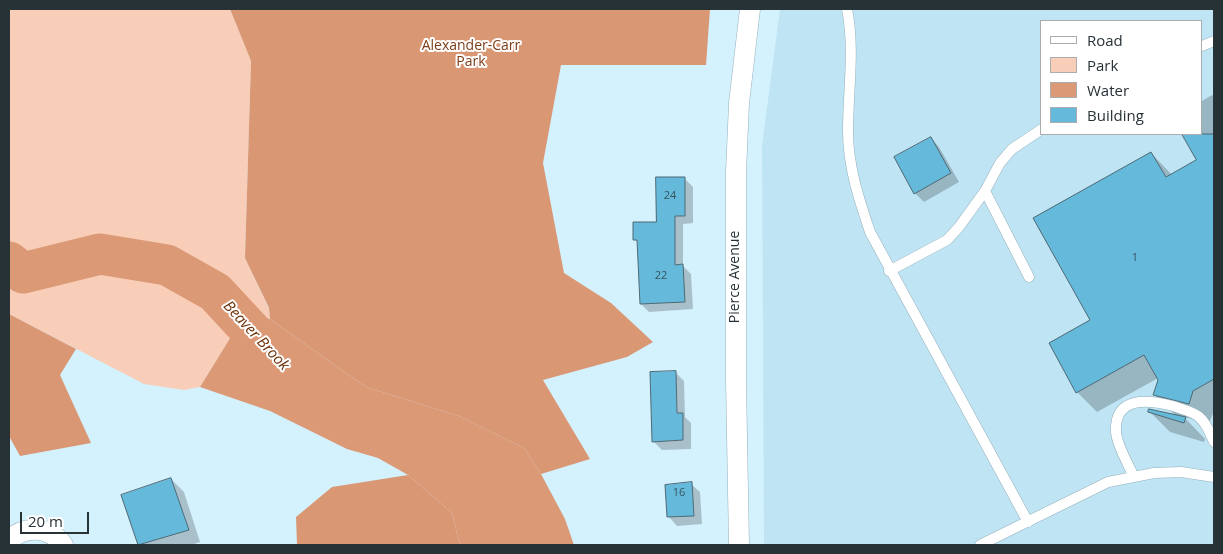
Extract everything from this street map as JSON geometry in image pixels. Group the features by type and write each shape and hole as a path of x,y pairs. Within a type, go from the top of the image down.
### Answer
{"street":[{"name":"Pierce Avenue","path":"739,545 736,380 736,172 738,103 750,9"},
{"path":"9,540 19,532 40,529 51,533 63,545"}],"lane":[{"path":"847,9 852,60 848,132 850,162 856,189 870,232 1028,522"},
{"path":"890,271 947,240 986,191 1000,163 1012,149 1040,130"},
{"path":"986,191 1029,276"},
{"path":"1133,476 1116,433 1121,414 1128,405 1137,401 1152,401 1188,410 1199,416 1207,426 1214,442"},
{"path":"980,545 1108,482 1133,476 1181,472 1214,477"}],"shaded area":[{"path":"780,9 1214,9 1214,545 764,545 762,146"}],"green space":[{"path":"9,9 230,9 251,61 245,258 269,309 270,319 245,314 200,387 184,390 144,384 9,314"},
{"name":"Alexander-Carr Park","path":"230,9 710,9 706,65 561,65 543,163 564,273 611,303 653,342 627,357 543,380 590,459 541,474 524,448 459,416 366,387 270,319 269,308 245,258 251,61"},
{"path":"9,314 76,349 60,375 91,443 20,456 9,436"},
{"path":"408,475 452,513 459,542 462,545 297,545 296,517 332,487"}],"water":[{"path":"245,314 270,319 366,387 459,416 524,448 541,474 565,519 574,545 462,545 459,542 452,513 408,475 378,458 347,449 270,411 200,387"}],"building":[{"path":"1214,134 1214,379 1193,391 1189,404 1153,395 1158,380 1144,355 1076,393 1049,343 1090,320 1033,218 1151,152 1166,177 1196,160 1183,135"},
{"path":"931,137 951,173 914,194 894,157"},
{"path":"656,177 685,177 685,216 675,216 675,265 683,264 685,302 640,304 637,240 633,240 633,222 656,222"},
{"path":"676,371 677,413 683,413 683,440 652,442 650,372"},
{"path":"1149,409 1186,417 1184,423 1148,412"},
{"path":"171,478 189,530 138,545 121,495"},
{"path":"692,482 694,516 667,517 665,485"}],"waterway":[{"name":"Beaver Brook","path":"9,262 23,273 100,254 167,265 215,292 280,362"}]}
